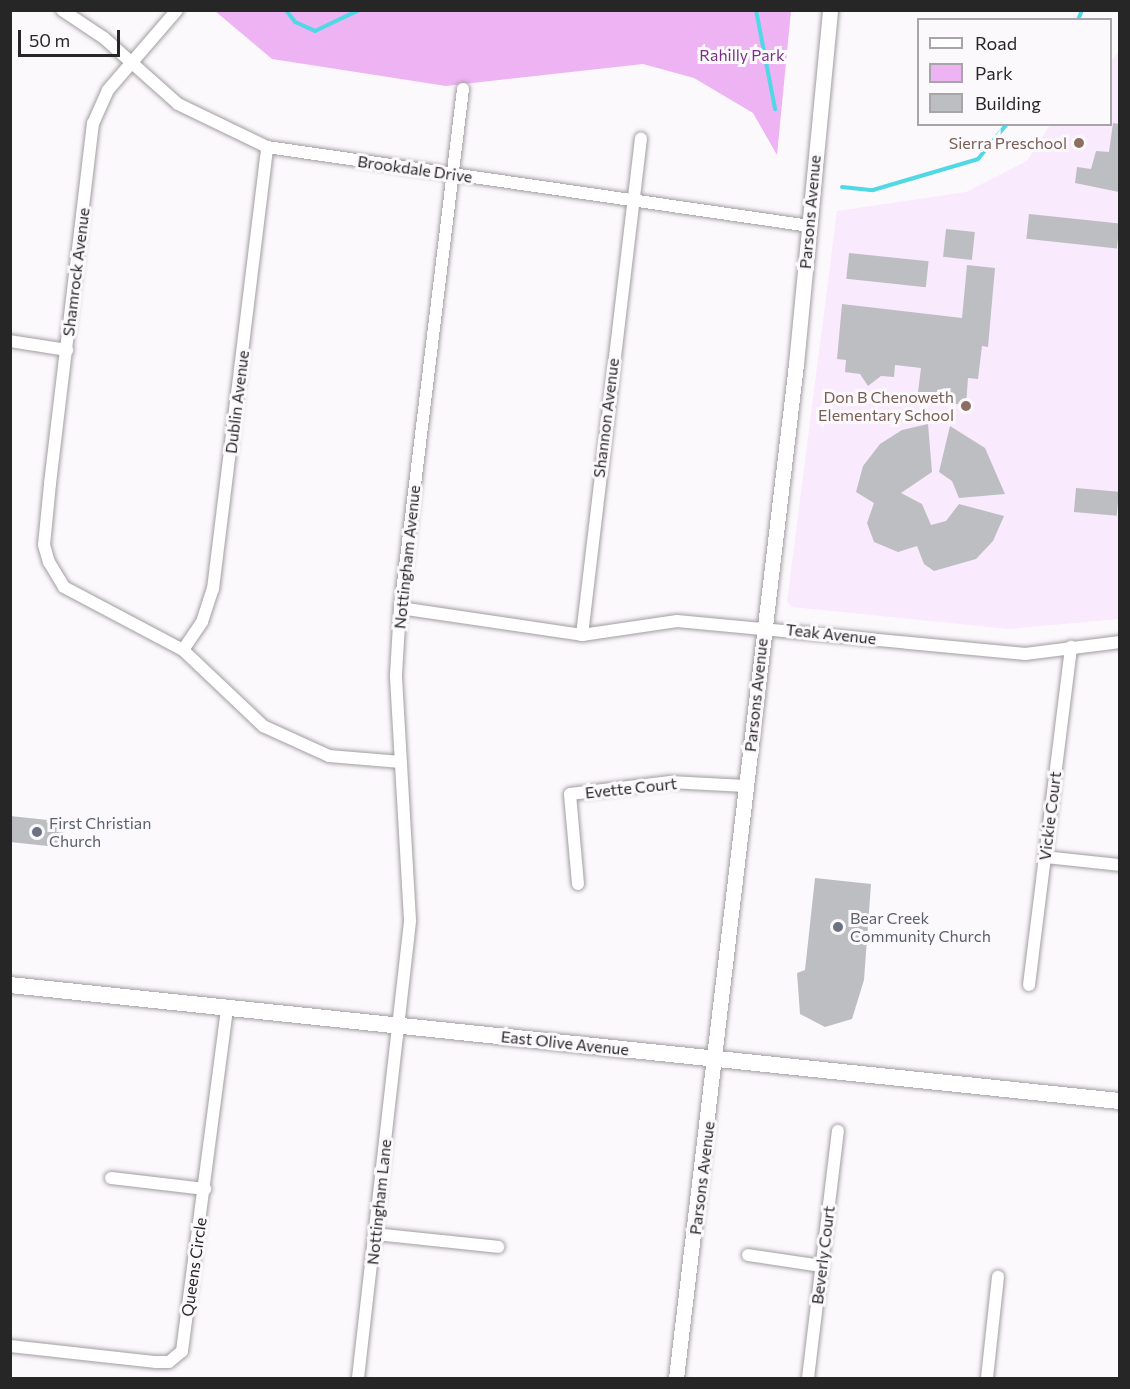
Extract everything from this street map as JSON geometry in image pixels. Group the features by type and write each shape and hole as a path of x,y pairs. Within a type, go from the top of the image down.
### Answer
{"main road":[{"name":"East Olive Avenue","path":"10,985 1119,1101"}],"street":[{"name":"Brookdale Drive","path":"62,10 132,63 188,111 267,147 810,226"},
{"name":"Shamrock Avenue","path":"177,10 108,90 93,123 44,544 49,562 64,586 183,650"},
{"name":"Parsons Avenue","path":"676,1378 718,1059 745,786 810,226 830,10"},
{"name":"Nottingham Avenue","path":"398,1026 411,878 396,675 400,608 463,89"},
{"name":"Shannon Avenue","path":"582,635 641,138"},
{"name":"Dublin Avenue","path":"183,650 202,622 213,589 267,147"},
{"path":"10,341 67,350"},
{"name":"Teak Avenue","path":"400,608 582,635 677,621 763,627 1025,654 1119,642"},
{"name":"Vickie Court","path":"1029,985 1071,647"},
{"path":"183,650 263,726 290,741 360,761 401,762"},
{"name":"Evette Court","path":"578,884 570,794 670,782 745,786"},
{"path":"1045,857 1119,865"},
{"name":"Queens Circle","path":"10,1346 170,1362 182,1351 227,1009"},
{"name":"Nottingham Lane","path":"358,1378 398,1026"},
{"name":"Beverly Court","path":"808,1378 838,1131"},
{"path":"111,1178 205,1189"},
{"path":"375,1234 498,1247"},
{"path":"748,1255 822,1266"},
{"path":"987,1378 998,1277"}],"shaded area":[{"name":"Don B Chenoweth Elementary School","path":"1119,52 1119,619 1009,629 792,607 787,602 837,211 966,192 1027,161 1049,126 1112,126 1112,59"}],"green space":[{"name":"Rahilly Park","path":"215,11 791,11 777,155 753,113 694,78 643,64 446,86 272,59"}],"building":[{"path":"1113,123 1119,124 1119,192 1075,183 1077,167 1091,169 1096,151 1109,152"},
{"path":"1029,214 1120,224 1117,248 1026,239"},
{"path":"946,229 975,232 972,260 943,257"},
{"path":"849,253 929,261 926,287 846,279"},
{"path":"967,265 995,268 988,347 982,346 978,379 968,378 966,405 917,400 921,368 895,365 894,377 881,376 868,386 860,374 845,372 846,360 837,359 842,304 962,318"},
{"path":"928,424 932,472 901,493 922,504 931,525 946,521 959,504 1004,516 993,541 976,559 934,571 924,564 917,546 898,552 874,542 867,523 874,503 856,492 863,466 880,444 902,430"},
{"path":"950,426 985,448 1005,494 959,498 952,481 939,472"},
{"path":"1076,488 1119,492 1117,516 1074,512"},
{"name":"First Christian Church","path":"10,816 65,822 62,848 10,842"},
{"name":"Bear Creek Community Church","path":"815,878 871,884 864,980 852,1019 825,1027 800,1014 797,973 805,970"}],"waterway":[{"path":"286,10 295,22 315,31 359,10"},
{"path":"756,10 775,109"},
{"path":"1079,18 1082,10"},
{"path":"842,187 873,190 978,159 1005,126"}],"place":[{"name":"Sierra Preschool","path":"1079,143"},
{"name":"Don B Chenoweth Elementary School","path":"966,406"},
{"name":"First Christian Church","path":"37,832"},
{"name":"Bear Creek Community Church","path":"838,927"}]}
